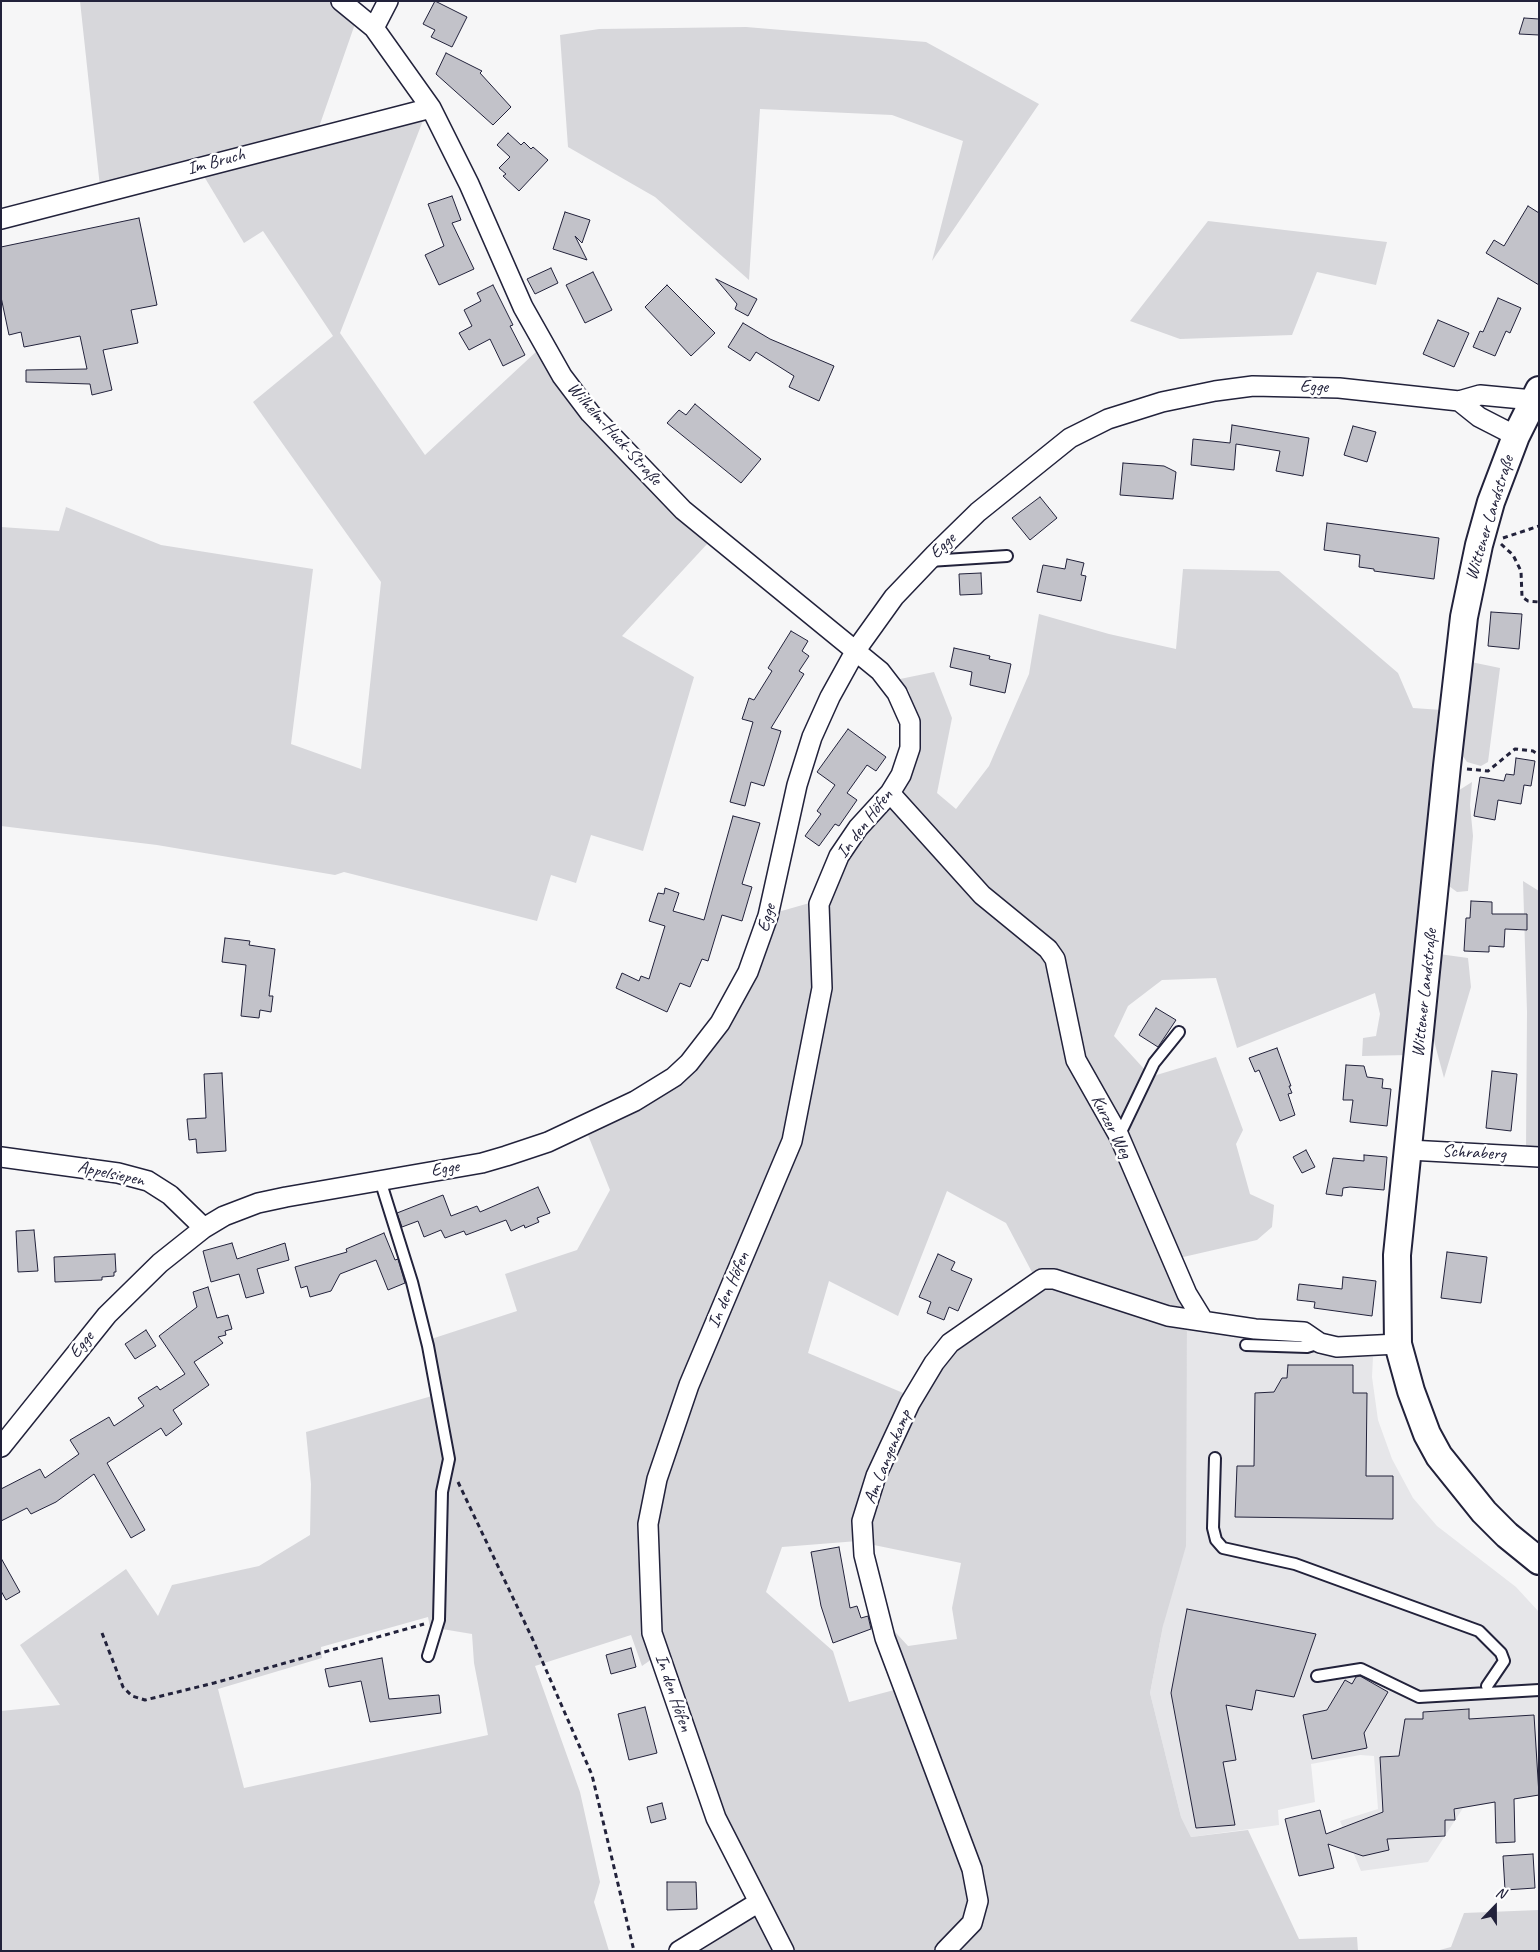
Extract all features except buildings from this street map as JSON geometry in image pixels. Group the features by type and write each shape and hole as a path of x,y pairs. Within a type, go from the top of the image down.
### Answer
{"main road":[{"name":"Wittener Landstraße","path":"1536,395 1516,436 1491,502 1470,581 1447,766 1397,1255 1398,1344 1411,1391 1427,1434 1439,1456 1484,1512 1507,1536 1539,1561"}],"street":[{"name":"Wilhelm-Huck-Straße","path":"341,1 374,28 432,108 469,184 523,307 562,376 590,413 683,510 856,650"},
{"path":"374,28 388,1"},
{"name":"Im Bruch","path":"1,218 432,108"},
{"name":"Egge","path":"1,1447 107,1314 160,1263 204,1228 224,1216 258,1203 482,1162 548,1142 657,1089 689,1063 725,1016 752,963 772,903 797,785 812,737 830,697 856,650 883,610 928,561 978,512 1053,450 1090,427 1139,409 1183,396 1253,386 1339,388 1459,401 1480,395 1536,395"},
{"path":"1459,401 1479,418 1516,436"},
{"name":"In den Höfen","path":"784,1951 716,1818 652,1633 648,1524 657,1479 689,1385 792,1141 822,988 820,904 839,856 858,828 890,793 901,775 910,748 910,722 898,693 880,671 856,650"},
{"name":"Kurzer Weg","path":"890,793 982,895 1048,949 1055,959 1076,1060 1119,1136 1187,1294 1203,1320"},
{"name":"Schraberg","path":"1409,1150 1539,1157"},
{"name":"Appelsiepen","path":"1,1157 118,1172 148,1181 170,1195 204,1228"},
{"name":"Am Langenkamp","path":"945,1951 972,1923 978,1901 972,1869 885,1638 864,1555 862,1521 876,1476 910,1404 934,1362 950,1343 1042,1279 1054,1279 1168,1316 1203,1320"},
{"path":"1203,1320 1255,1329 1304,1332 1320,1343 1337,1348 1398,1344"},
{"path":"679,1951 759,1902"}],"lane":[{"path":"928,561 1007,556"},
{"path":"1119,1136 1154,1063 1179,1032"},
{"path":"380,1180 412,1282 428,1346 448,1464 442,1492 439,1620 428,1656"},
{"path":"1246,1345 1307,1347 1320,1343"},
{"path":"1216,1458 1213,1528 1216,1540 1223,1548 1295,1564 1479,1631 1501,1653 1504,1661 1487,1686"},
{"path":"1317,1676 1361,1668 1419,1697 1539,1690"}],"path":[{"path":"1539,526 1497,540 1513,555 1521,571 1522,597 1528,601 1539,602"},
{"path":"1447,766 1488,771 1515,749 1533,751 1539,755"},
{"path":"448,1464 474,1510 592,1775 634,1951"},
{"path":"102,1633 123,1687 132,1696 145,1700 214,1683 439,1620"}],"shaded area":[{"path":"80,1 334,1 356,21 319,127 100,187"},
{"path":"746,27 926,42 1039,104 932,261 963,141 892,115 760,109 749,280 655,197 568,147 560,35 599,29"},
{"path":"424,118 340,333 425,455 538,350 556,384 584,420 678,518 708,543 622,636 694,677 643,851 591,835 576,883 551,875 537,921 344,872 335,875 157,845 1,826 1,527 59,531 66,507 161,545 313,569 291,744 361,769 381,582 253,402 333,336 263,231 244,243 202,173"},
{"path":"1208,221 1387,242 1376,285 1317,272 1292,335 1180,339 1130,321"},
{"path":"1183,569 1279,571 1398,673 1413,708 1442,710 1408,1055 1362,1056 1363,1038 1376,1036 1380,1014 1375,993 1237,1048 1216,978 1162,980 1128,1006 1114,1036 1146,1071 1119,1129 1100,1117 1192,1314 1034,1276 1006,1223 947,1191 898,1316 829,1281 808,1353 908,1395 858,1541 782,1547 766,1592 833,1651 849,1702 913,1685 886,1622 908,1646 957,1639 952,1608 961,1563 869,1544 867,1522 918,1401 955,1346 1043,1284 1187,1322 1186,1546 1163,1626 1150,1693 1181,1817 1191,1837 1248,1830 1299,1939 1357,1937 1358,1951 681,1951 722,1922 760,1886 724,1812 667,1653 652,1659 642,1666 631,1635 535,1666 580,1792 600,1882 594,1902 609,1951 1,1951 1,1711 60,1705 20,1645 126,1569 158,1616 172,1585 259,1566 310,1535 311,1484 306,1432 432,1396 422,1342 517,1311 505,1274 577,1250 610,1190 588,1135 662,1095 713,1048 742,1005 767,947 778,912 813,902 844,859 919,725 909,691 900,679 934,672 952,718 937,793 956,809 989,766 1029,674 1039,614 1109,634 1176,649","holes":["428,1617 430,1627 472,1634 474,1663 488,1735 244,1788 218,1689 322,1658 321,1647"]},
{"path":"1471,662 1500,668 1488,762 1481,766 1467,762 1460,752"},
{"path":"1472,782 1470,805 1473,836 1468,891 1457,892 1445,883 1453,794"},
{"path":"1523,881 1539,891 1539,1150 1526,1149 1527,1012"},
{"path":"1439,954 1468,958 1471,987 1444,1078 1430,1026"},
{"path":"1216,1057 1243,1130 1236,1144 1250,1194 1274,1205 1272,1227 1257,1240 1179,1258 1125,1137 1150,1077"},
{"path":"1187,1322 1300,1340 1310,1350 1319,1355 1373,1357 1372,1377 1378,1420 1392,1459 1413,1498 1437,1526 1516,1587 1539,1612 1539,1795 1463,1808 1428,1862 1361,1871 1340,1821 1378,1809 1374,1756 1360,1755 1311,1764 1315,1802 1278,1810 1279,1825 1191,1837 1181,1817 1150,1693 1163,1626 1185,1428"},
{"path":"1539,1910 1539,1951 1436,1951 1451,1947 1464,1913"}]}
